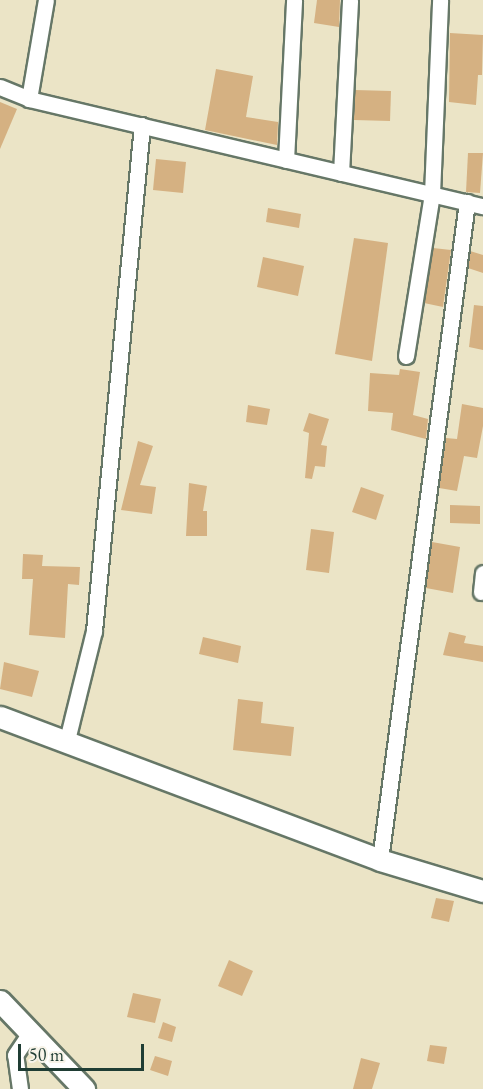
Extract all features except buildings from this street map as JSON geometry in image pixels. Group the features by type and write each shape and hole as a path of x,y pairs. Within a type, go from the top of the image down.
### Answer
{"street":[{"path":"28,99 46,0"},
{"path":"286,160 294,0"},
{"path":"341,172 350,0"},
{"path":"406,356 432,194 440,0"},
{"path":"0,87 28,99 483,206"},
{"path":"67,740 94,631 141,125"},
{"path":"380,860 467,202"},
{"path":"481,592 483,573"},
{"path":"0,717 67,740 380,860 483,891"},
{"path":"0,1001 84,1089"},
{"path":"20,1089 15,1055 31,1031"}]}
